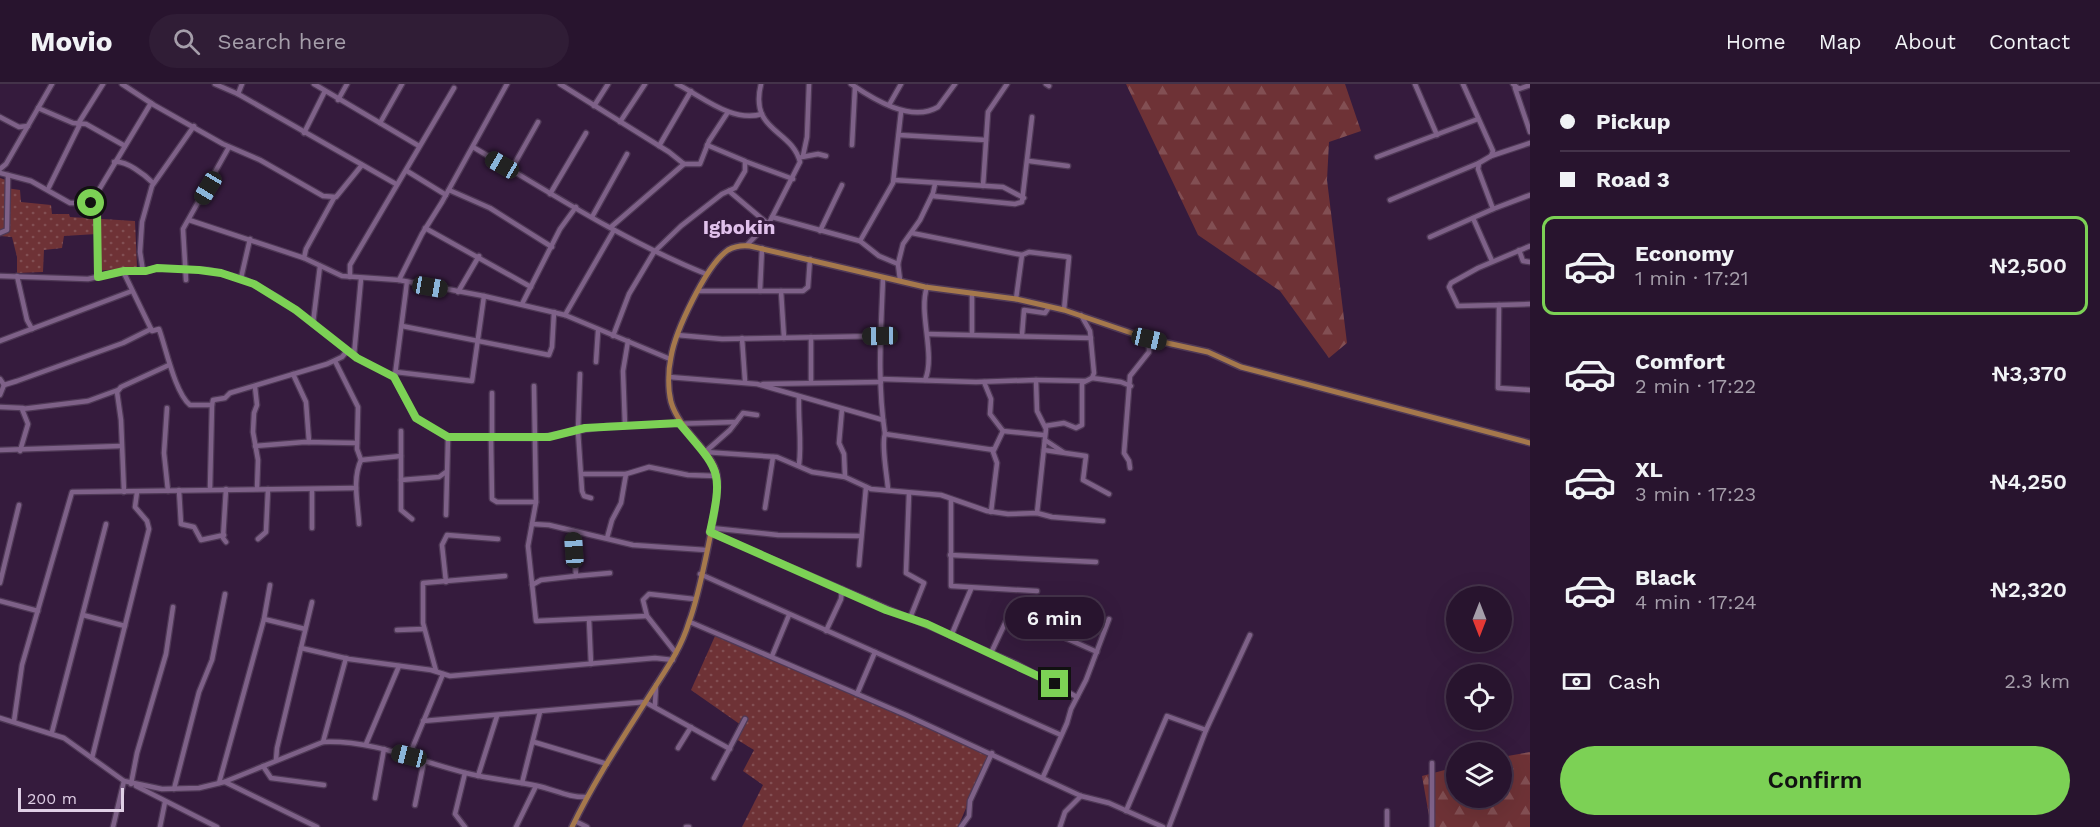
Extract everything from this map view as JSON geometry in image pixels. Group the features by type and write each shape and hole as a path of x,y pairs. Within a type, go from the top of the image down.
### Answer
{"main road":[{"path":"573,824 607,764 673,660 690,622 710,530 717,476 705,452 679,423 671,400 670,359 677,335 706,274 729,250 747,245 883,278 927,287 1016,299 1064,310 1149,339 1208,352 1242,368 1530,443"}],"street":[{"path":"52,84 0,171 8,176 31,181 74,204 91,203"},
{"path":"46,188 79,124 103,84"},
{"path":"122,84 150,103 229,147 260,160 323,196 334,198"},
{"path":"215,84 238,94 396,184"},
{"path":"238,94 242,84"},
{"path":"314,84 419,146"},
{"path":"338,100 347,84"},
{"path":"380,123 402,84"},
{"path":"399,280 425,228 448,192 507,84"},
{"path":"560,84 684,164 699,165 707,145 728,112"},
{"path":"594,106 608,84"},
{"path":"620,122 645,84"},
{"path":"677,84 728,112 752,117 762,114"},
{"path":"659,146 692,92 691,84"},
{"path":"761,84 757,99 762,114 801,158"},
{"path":"747,245 772,217 799,167 807,137 809,84"},
{"path":"889,105 901,84"},
{"path":"852,145 853,85 889,105 916,111 935,110 942,104 954,84"},
{"path":"983,186 988,110 1007,84"},
{"path":"1415,84 1437,135"},
{"path":"1463,84 1492,151 1491,156"},
{"path":"1530,85 1514,86 1530,132"},
{"path":"350,278 350,265 381,216 396,184 407,171 419,146 454,88"},
{"path":"303,133 325,91"},
{"path":"91,203 150,103"},
{"path":"38,108 79,124 86,124 125,146"},
{"path":"860,241 894,180 901,112"},
{"path":"86,124 87,113"},
{"path":"0,117 19,127 23,134"},
{"path":"932,196 1015,204 1024,198 1032,117"},
{"path":"1377,157 1478,119"},
{"path":"511,170 538,123"},
{"path":"19,127 28,126"},
{"path":"143,271 140,252 142,222 153,183 194,126"},
{"path":"550,194 586,133"},
{"path":"899,135 986,141"},
{"path":"1389,200 1491,156 1530,143"},
{"path":"707,145 753,166 772,170 793,179"},
{"path":"186,280 182,235 229,147"},
{"path":"473,147 550,194 654,252 706,274"},
{"path":"592,217 627,154"},
{"path":"801,158 818,154 826,156"},
{"path":"117,159 145,175 153,183"},
{"path":"1029,161 1068,166"},
{"path":"613,336 629,294 654,252 681,226 735,189 746,169 747,162"},
{"path":"1479,163 1478,169 1493,209"},
{"path":"565,315 613,229 684,164"},
{"path":"304,258 306,249 334,198 362,165"},
{"path":"746,169 753,166"},
{"path":"407,171 448,192 490,208 552,247"},
{"path":"0,233 7,230 8,176"},
{"path":"894,180 1003,187 1024,198"},
{"path":"900,280 898,264 905,238 912,233 932,196 935,184"},
{"path":"820,231 842,185"},
{"path":"729,191 768,223"},
{"path":"1430,237 1530,195"},
{"path":"91,203 97,211 98,277"},
{"path":"522,304 560,229 576,207"},
{"path":"772,217 860,241 879,256 898,264"},
{"path":"1473,218 1492,261"},
{"path":"189,220 304,258 350,278 399,280 555,312 670,359"},
{"path":"425,228 531,287"},
{"path":"912,233 1022,255 1029,252 1069,257 1064,310"},
{"path":"241,278 250,239"},
{"path":"1530,246 1492,261 1457,279 1449,287 1458,306 1530,304"},
{"path":"760,291 762,248"},
{"path":"1519,250 1523,261 1530,262"},
{"path":"1016,299 1022,255"},
{"path":"458,292 479,256"},
{"path":"699,291 806,289 810,259"},
{"path":"313,322 320,266"},
{"path":"0,276 71,279 157,268 208,270 241,278 279,298 313,322 347,351 395,375 472,381 484,296"},
{"path":"123,271 151,329"},
{"path":"16,276 27,320 32,329"},
{"path":"883,278 880,336 881,380 885,434 883,448 886,455 888,489"},
{"path":"354,355 361,279"},
{"path":"407,282 395,375 416,418 448,437 536,438 578,430 625,426 736,423"},
{"path":"927,287 923,301 928,334 927,379"},
{"path":"0,341 132,291"},
{"path":"781,291 784,338"},
{"path":"972,293 972,334"},
{"path":"1499,305 1498,386 1501,390 1530,390"},
{"path":"1022,335 1024,310 1045,313 1049,307"},
{"path":"402,326 549,355 552,347 555,312"},
{"path":"1081,315 1089,336 1092,378"},
{"path":"0,395 4,385 123,343 151,329 159,329 170,359 169,365 187,404 211,406"},
{"path":"596,362 598,331"},
{"path":"928,334 1089,336"},
{"path":"677,335 742,338 880,336"},
{"path":"742,338 745,381"},
{"path":"811,338 811,382"},
{"path":"1130,468 1124,453 1126,407 1131,375 1149,352 1149,339"},
{"path":"625,426 623,371 628,341"},
{"path":"210,489 213,400 335,361 347,351"},
{"path":"335,361 358,407 357,443 361,460 357,468 359,524"},
{"path":"0,407 23,408 88,400 118,390 169,365"},
{"path":"293,374 306,402 309,442"},
{"path":"580,374 578,430 582,494 591,498"},
{"path":"669,377 745,381 883,420"},
{"path":"761,385 927,379 984,382 1085,381 1092,378 1131,386"},
{"path":"0,379 4,385"},
{"path":"1036,380 1037,411 1046,426 1037,513"},
{"path":"1046,426 1064,423 1076,428 1081,426 1081,390 1085,381"},
{"path":"984,382 991,399 990,414 1003,431 1044,438 1063,452"},
{"path":"534,386 536,502 528,546 537,622 647,616"},
{"path":"255,387 257,489"},
{"path":"118,390 124,492"},
{"path":"492,393 492,499 497,502 536,502"},
{"path":"799,398 798,428 802,446 799,465"},
{"path":"20,451 28,424 22,413 23,408"},
{"path":"167,408 164,453 168,491"},
{"path":"842,409 839,443 844,454 844,477"},
{"path":"705,452 746,411 757,416"},
{"path":"401,431 401,510 412,519"},
{"path":"885,434 996,449 1003,431"},
{"path":"446,516 448,437"},
{"path":"255,446 309,442 357,443"},
{"path":"0,450 121,446"},
{"path":"990,512 997,463 992,449"},
{"path":"1044,450 1086,456 1083,480 1109,494"},
{"path":"705,452 773,457 818,474 844,477 866,487 937,495 990,512 1037,513 1103,521"},
{"path":"1117,452 1124,453"},
{"path":"361,460 401,456"},
{"path":"765,508 773,457"},
{"path":"582,474 626,474 649,467 688,475 717,476"},
{"path":"401,480 439,477 446,472"},
{"path":"607,538 612,520 621,503 626,474"},
{"path":"859,565 866,487"},
{"path":"14,721 22,665 70,494 210,489 357,489"},
{"path":"226,489 223,495 226,542"},
{"path":"258,539 266,532 268,489"},
{"path":"180,490 181,524 192,526 201,540 224,535"},
{"path":"312,490 312,528"},
{"path":"92,758 149,529 147,521 135,507 137,492"},
{"path":"909,493 906,573 924,583 910,618"},
{"path":"951,499 951,586 971,589 1037,591"},
{"path":"0,583 19,506"},
{"path":"52,732 106,524"},
{"path":"532,524 636,545 706,550"},
{"path":"710,530 778,535 861,537"},
{"path":"710,530 1023,667 1077,698"},
{"path":"573,531 576,576"},
{"path":"446,582 442,545 447,535 498,539"},
{"path":"950,555 1096,562"},
{"path":"532,585 541,580 610,573"},
{"path":"700,574 1061,735"},
{"path":"434,670 424,628 422,585 426,581 446,582 505,576"},
{"path":"222,782 264,619 270,585"},
{"path":"826,631 841,599 842,589"},
{"path":"951,636 971,589"},
{"path":"841,599 850,593"},
{"path":"174,789 199,692 212,660 225,594"},
{"path":"676,653 647,616 643,600 645,595 694,599"},
{"path":"0,601 38,611"},
{"path":"276,759 312,602"},
{"path":"133,784 136,753 166,654 173,607"},
{"path":"83,615 125,626"},
{"path":"772,656 789,615"},
{"path":"991,653 1008,617 1014,615 1097,652"},
{"path":"264,619 305,628"},
{"path":"589,619 591,664"},
{"path":"1045,776 1109,619"},
{"path":"690,622 1045,776 1081,796 1109,803 1163,827"},
{"path":"397,630 424,628"},
{"path":"1169,827 1206,730 1250,635"},
{"path":"301,648 346,658 434,670 442,674 655,658 673,660"},
{"path":"857,694 874,652"},
{"path":"322,742 346,658"},
{"path":"366,744 399,666"},
{"path":"409,756 442,674"},
{"path":"656,685 656,705"},
{"path":"423,721 645,702 656,705 729,749"},
{"path":"634,703 639,712"},
{"path":"522,783 540,712"},
{"path":"478,776 497,716"},
{"path":"1126,811 1167,716 1191,727 1206,730"},
{"path":"0,718 52,732 124,781 149,787 174,789 222,782 322,742 366,744 465,773 522,783 577,797 587,797"},
{"path":"714,778 745,719"},
{"path":"678,748 691,727"},
{"path":"534,742 607,764"},
{"path":"375,798 384,749"},
{"path":"961,827 969,816 970,801 992,753"},
{"path":"415,805 424,761"},
{"path":"1432,763 1432,827"},
{"path":"263,766 271,778 324,785"},
{"path":"465,773 455,814 465,827"},
{"path":"113,827 124,781"},
{"path":"222,782 317,827"},
{"path":"133,784 146,793 217,827"},
{"path":"516,827 536,786"},
{"path":"146,793 149,787"},
{"path":"1060,827 1065,812 1081,796"},
{"path":"577,797 582,806"},
{"path":"160,827 165,802"},
{"path":"1387,811 1387,827"},
{"path":"573,824 587,827"}],"green space":[{"path":"1126,84 1345,84 1361,131 1329,142 1327,180 1347,343 1329,358 1280,291 1198,235"},
{"path":"0,178 6,180 6,188 20,190 21,202 51,205 52,214 135,221 137,267 98,271 97,234 64,236 62,248 44,250 43,272 17,273 17,257 12,237 0,236"},
{"path":"715,636 989,754 958,827 742,827 763,785 743,771 754,750 736,739 741,725 691,690"},
{"path":"1530,752 1530,827 1431,827 1422,776 1446,770 1446,808 1512,808 1512,755"}],"district":[{"name":"Igbokin","path":"739,227"}],"route":[{"path":"91,203 97,211 98,277 124,271 146,271 157,268 208,270 241,278 279,298 357,358 394,377 416,418 429,428 448,437 536,438 585,428 679,423 705,452 716,472 716,492 710,532 807,573 886,610 927,624 944,634 1017,664 1055,684"}]}
